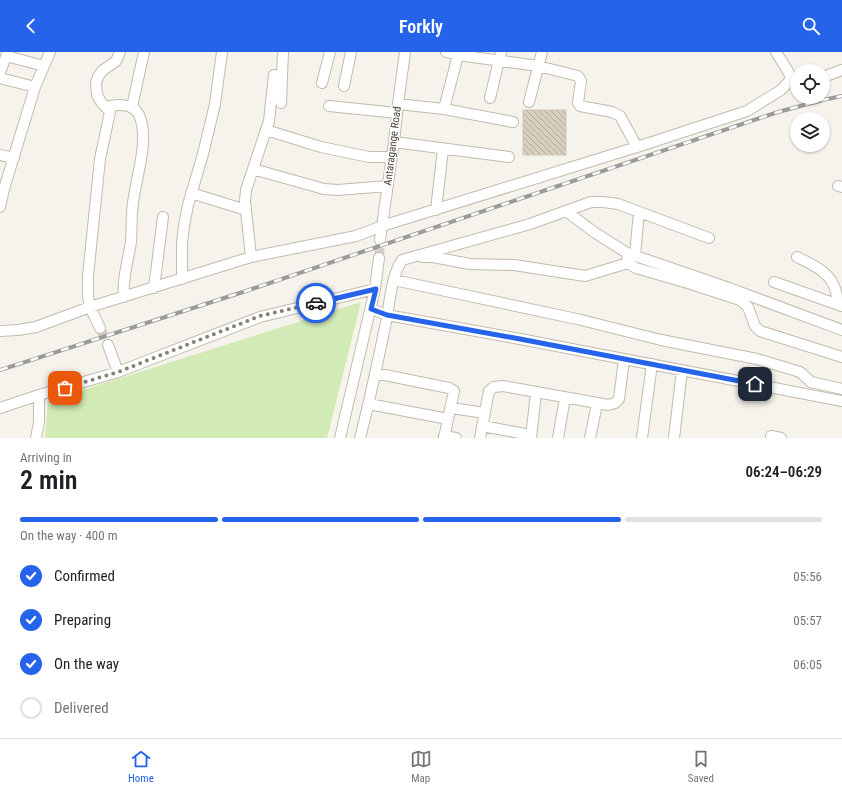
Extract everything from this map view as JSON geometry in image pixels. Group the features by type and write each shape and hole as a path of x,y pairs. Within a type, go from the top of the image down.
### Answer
{"street":[{"path":"0,207 2,188 14,158 35,87 50,52"},
{"path":"100,328 90,307 88,296 88,276 100,159 110,112 97,95 96,83 102,71 116,61 120,52"},
{"path":"132,107 144,52"},
{"path":"182,279 182,243 188,204 203,154 215,104 222,52"},
{"path":"281,102 283,52"},
{"path":"322,83 330,52"},
{"path":"344,86 351,52"},
{"name":"Antaragange Road","path":"380,240 405,52"},
{"path":"446,52 458,55 500,56 578,76 581,81 578,103 580,106 612,112 620,116 637,147"},
{"path":"529,102 542,52"},
{"path":"776,52 790,74"},
{"path":"0,72 7,54 44,66"},
{"path":"444,109 458,55"},
{"path":"490,98 500,56"},
{"path":"830,74 842,70"},
{"path":"251,257 245,201 246,190 266,130 271,108 274,75"},
{"path":"0,78 35,87"},
{"path":"0,331 36,327 90,307 251,257 356,236 382,226 637,147 747,111 790,83"},
{"path":"106,107 113,105 132,107 138,114 143,129 142,149 133,204 131,242 125,276 124,297"},
{"path":"329,106 397,109 444,109 513,122"},
{"path":"266,130 321,146 369,157 392,157"},
{"path":"394,142 509,157"},
{"path":"436,210 443,149"},
{"path":"0,155 14,158"},
{"path":"253,168 324,189 338,190 388,186"},
{"path":"191,193 246,210"},
{"path":"360,438 394,280 398,266 402,260 530,224 591,202 618,204 709,238"},
{"path":"566,211 630,257 729,288 842,330"},
{"path":"639,212 630,257 636,268 740,300 748,307 755,326 760,331 842,357"},
{"path":"154,288 163,217"},
{"path":"414,256 433,257 470,264 514,265 585,276 630,257"},
{"path":"797,257 825,273 834,286 840,306"},
{"path":"340,438 376,289 379,258"},
{"path":"394,280 577,319 661,340 757,359 800,372 811,382 842,388"},
{"path":"774,282 840,306"},
{"path":"0,408 118,372 260,316 376,289"},
{"path":"371,309 387,315 842,401"},
{"path":"108,345 118,372"},
{"path":"480,438 489,391 494,387 503,386 608,405 619,399 624,359"},
{"path":"642,438 652,364"},
{"path":"674,438 682,370"},
{"path":"375,373 449,388 454,391 444,437 456,438"},
{"path":"482,426 531,437 536,392"},
{"path":"36,438 39,422 39,396"},
{"path":"558,438 565,398"},
{"path":"368,404 448,419"},
{"path":"590,438 597,404"},
{"path":"451,408 485,413"},
{"path":"770,436 781,438"}],"green space":[{"path":"361,302 327,438 45,438 48,401"}],"building":[{"path":"523,110 566,110 566,155 523,155"}],"tunnel":[{"path":"379,258 380,240"},
{"path":"100,328 108,345"}],"railway":[{"path":"0,370 246,291 778,112 842,96"}],"way so far":[{"path":"65,388 118,372 260,316 316,303"}],"route":[{"path":"316,303 376,289 371,309 387,315 755,384"}]}
